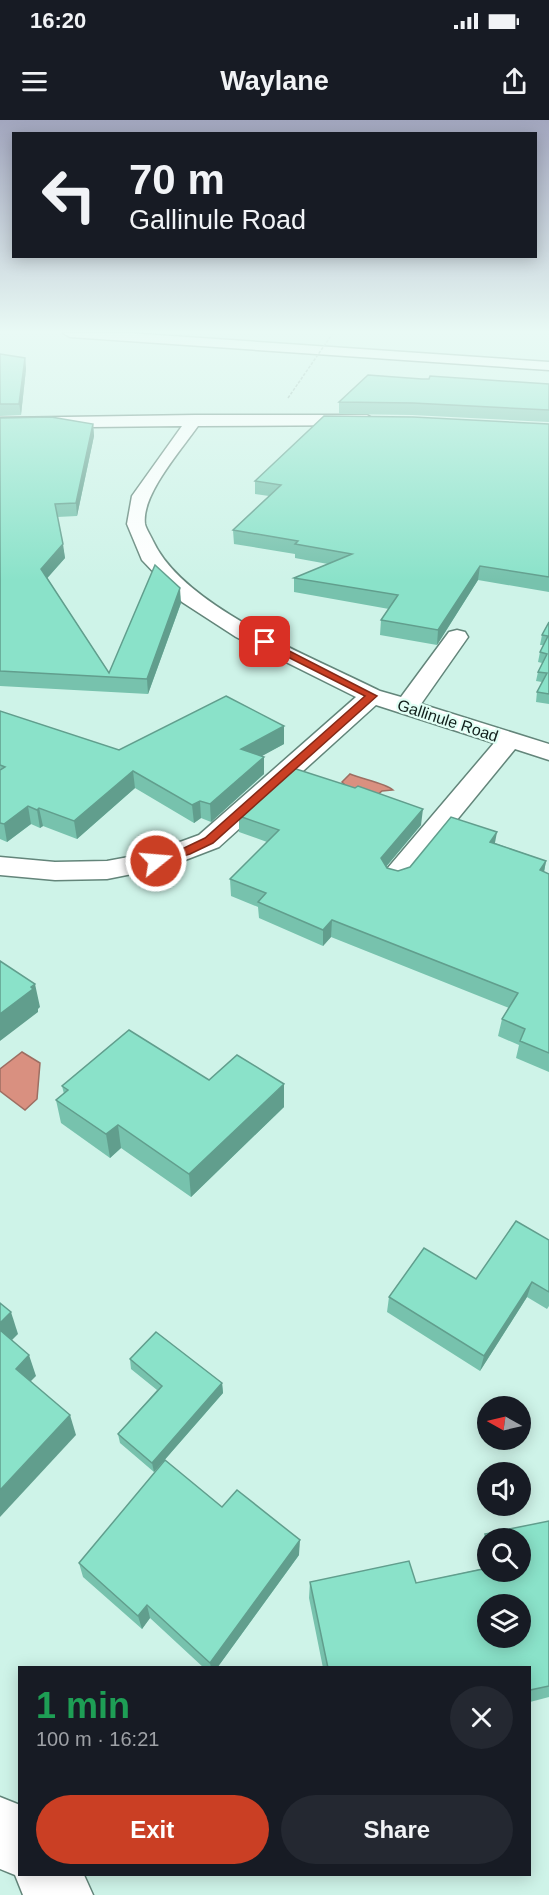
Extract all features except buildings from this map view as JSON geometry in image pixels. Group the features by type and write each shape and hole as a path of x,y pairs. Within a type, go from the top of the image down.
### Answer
{"main road":[{"name":"Gallinule Road","path":"195,420 141,496 136,524 152,560 189,598 244,632 372,696 549,752"},
{"path":"0,423 388,420"},
{"path":"407,706 458,637"},
{"path":"0,866 44,871 93,872 117,870 186,852 209,841 372,696"},
{"path":"396,876 510,739"},
{"path":"0,1826 18,1846"},
{"path":"45,1876 63,1895"}],"shaded area":[{"path":"350,774 393,790 382,791 375,797 347,787 342,782"},
{"path":"22,1052 40,1063 37,1099 25,1110 0,1091 0,1069"}],"route":[{"path":"156,861 186,852 209,841 372,696 265,642"}]}
